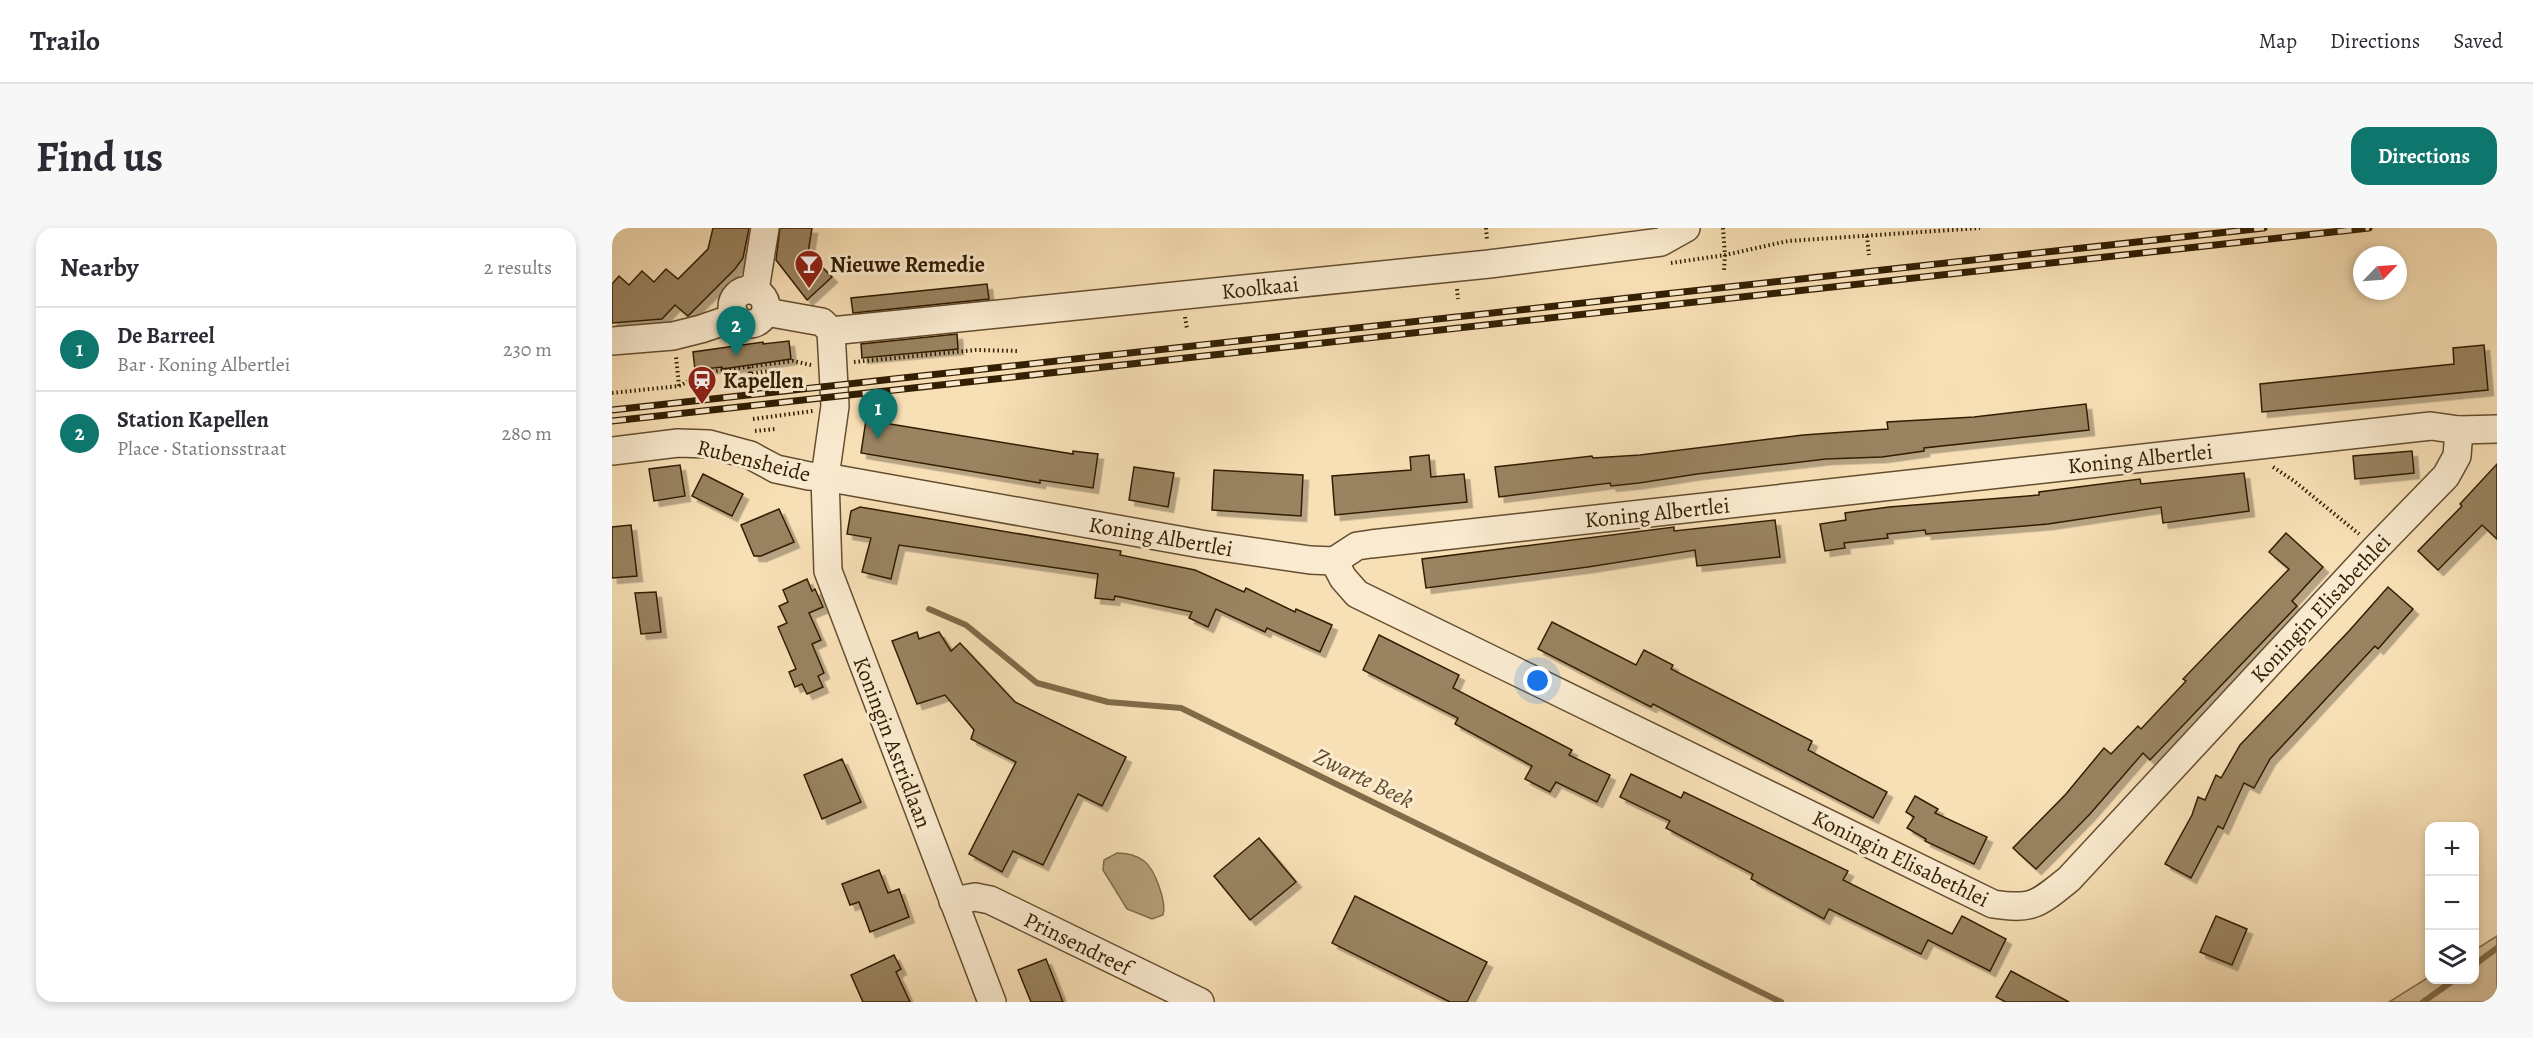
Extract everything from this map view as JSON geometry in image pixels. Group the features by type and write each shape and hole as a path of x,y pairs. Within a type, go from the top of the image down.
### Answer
{"street":[{"path":"612,341 674,336 736,317 741,322 756,323 761,301 765,228"},
{"name":"Koolkaai","path":"831,331 1501,262 1661,242 1686,228"},
{"path":"761,301 822,322 831,331"},
{"name":"Koningin Astridlaan","path":"831,331 834,414 825,477 828,571 953,901 983,999"},
{"name":"Koning Albertlei","path":"825,477 1201,544 1310,560 1334,561 1357,546 2431,426 2459,430 2497,429"},
{"name":"Koningin Elisabethlei","path":"1334,561 1343,578 1357,594 1993,904 2019,908 2041,902 2068,879 2446,476 2457,456 2459,430"},
{"name":"Rubensheide","path":"612,451 678,443 709,444 750,455 776,469 825,477"},
{"name":"Prinsendreef","path":"953,901 975,897 990,900 1200,1002"}],"path":[{"path":"1723,228 1724,270"},
{"path":"1788,241 1980,228"},
{"path":"1867,236 1869,255"},
{"path":"1457,290 1458,299"},
{"path":"1186,321 1187,329"},
{"path":"674,336 679,386"},
{"path":"612,393 679,386 707,372 793,361 813,366 976,350 1018,351"},
{"path":"749,367 750,374 769,371"},
{"path":"753,418 816,411 834,414"},
{"path":"757,431 775,429"},
{"path":"2239,446 2294,481 2376,548"}],"shaded area":[{"path":"1117,853 1135,856 1148,865 1162,895 1163,915 1152,919 1127,909 1103,870 1104,860"},
{"path":"2497,936 2497,1002 2389,1002 2425,980 2425,984 2479,984 2479,947"}],"building":[{"path":"713,228 749,228 743,258 688,316 675,305 662,319 612,323 612,284 619,276 629,285 642,271 654,282 666,269 678,279 708,249"},
{"path":"780,228 812,228 808,253 832,277 807,300 776,260"},
{"path":"987,284 989,299 853,313 851,298"},
{"path":"957,334 958,349 862,358 861,344"},
{"path":"789,341 791,359 723,369 722,367 695,370 693,352 763,342 763,344"},
{"path":"2484,345 2488,390 2262,412 2260,384 2454,364 2453,348"},
{"path":"2086,404 2089,430 1924,448 1924,451 1882,457 1826,459 1611,486 1610,483 1499,497 1495,467 1592,456 1593,458 1640,455 1803,435 1888,429 1887,422 1974,417"},
{"path":"866,420 1073,454 1073,451 1098,454 1093,488 1040,480 1040,483 861,453"},
{"path":"2412,451 2414,473 2355,479 2353,456"},
{"path":"1429,455 1431,477 1464,474 1467,502 1335,515 1332,476 1411,470 1410,457"},
{"path":"2497,464 2497,539 2482,525 2438,570 2418,551 2462,506 2460,504"},
{"path":"680,465 685,496 654,501 649,469"},
{"path":"1134,467 1174,473 1168,507 1129,500"},
{"path":"1214,470 1303,475 1301,516 1212,510"},
{"path":"2244,473 2249,511 2163,523 2161,507 2048,524 1926,534 1925,530 1887,534 1888,538 1844,543 1845,548 1825,551 1820,524 1846,520 1845,513 1889,507 2039,495 2039,492 2140,479 2141,484"},
{"path":"703,474 743,494 732,516 692,496"},
{"path":"860,507 1121,551 1120,555 1195,570 1244,592 1246,588 1295,612 1296,609 1332,625 1320,652 1267,628 1265,632 1216,609 1208,627 1189,618 1192,612 1115,596 1114,600 1095,598 1098,574 899,545 891,579 862,572 871,538 847,534 851,511"},
{"path":"779,509 794,542 761,556 754,556 741,525"},
{"path":"1775,520 1780,557 1697,566 1695,550 1588,567 1426,588 1422,559 1674,527 1674,531"},
{"path":"631,525 637,576 612,578 612,527"},
{"path":"2286,533 2323,567 2292,601 2297,606 2150,760 2143,753 2090,814 2036,869 2013,848 2066,794 2104,748 2111,754 2138,726 2141,729 2186,681 2183,679 2289,569 2269,552"},
{"path":"807,579 812,591 815,589 823,607 809,613 821,640 812,644 824,673 818,676 823,687 807,694 802,684 795,687 789,672 796,669 778,627 787,623 779,606 788,602 783,590"},
{"path":"2388,587 2413,609 2378,649 2375,646 2270,759 2254,788 2244,783 2223,829 2218,826 2191,878 2165,864 2192,815 2198,797 2205,800 2216,775 2221,778 2240,745"},
{"path":"656,592 661,632 641,634 635,593"},
{"path":"1552,622 1636,665 1644,650 1673,665 1671,669 1812,741 1808,750 1887,792 1873,818 1653,704 1651,707 1538,649"},
{"path":"917,632 919,639 939,632 951,651 960,643 1015,702 1126,757 1102,806 1078,794 1043,865 1013,851 1002,872 969,854 1016,762 971,739 974,730 945,695 917,704 892,641"},
{"path":"1379,635 1459,675 1453,688 1572,750 1569,755 1610,775 1597,802 1556,782 1550,792 1525,779 1532,766 1455,724 1458,718 1363,670"},
{"path":"842,759 861,802 822,819 804,775"},
{"path":"1631,774 1681,798 1684,792 1848,871 1843,880 1952,934 1962,916 2006,939 1990,971 1928,940 1921,954 1829,909 1824,919 1751,879 1753,874 1666,828 1670,821 1620,797"},
{"path":"1915,796 1938,809 1935,813 1987,837 1974,864 1925,841 1926,839 1907,828 1914,817 1906,812"},
{"path":"1259,838 1296,882 1250,920 1214,876"},
{"path":"879,870 888,893 899,889 909,917 870,932 859,902 850,905 842,884"},
{"path":"1355,896 1487,962 1467,1002 1450,1002 1332,943"},
{"path":"2216,916 2247,929 2232,965 2200,952"},
{"path":"894,955 901,969 896,972 910,1002 863,1002 851,975"},
{"path":"1046,959 1063,1002 1031,1002 1018,970"},
{"path":"2011,971 2069,1002 2006,1002 1996,997"}],"waterway":[{"name":"Zwarte Beek","path":"929,609 966,625 1037,683 1108,702 1181,708 1781,1002"},
{"name":"Zwarte Beek","path":"2479,961 2497,948"},
{"name":"Zwarte Beek","path":"2423,1002 2448,984"}],"railway":[{"path":"612,410 2264,228"},
{"path":"612,421 2369,228"}],"place":[{"name":"Nieuwe Remedie","path":"809,290"},
{"name":"Station Kapellen","path":"736,356"},
{"name":"Kapellen","path":"702,406"},
{"name":"De Barreel","path":"878,439"}]}
